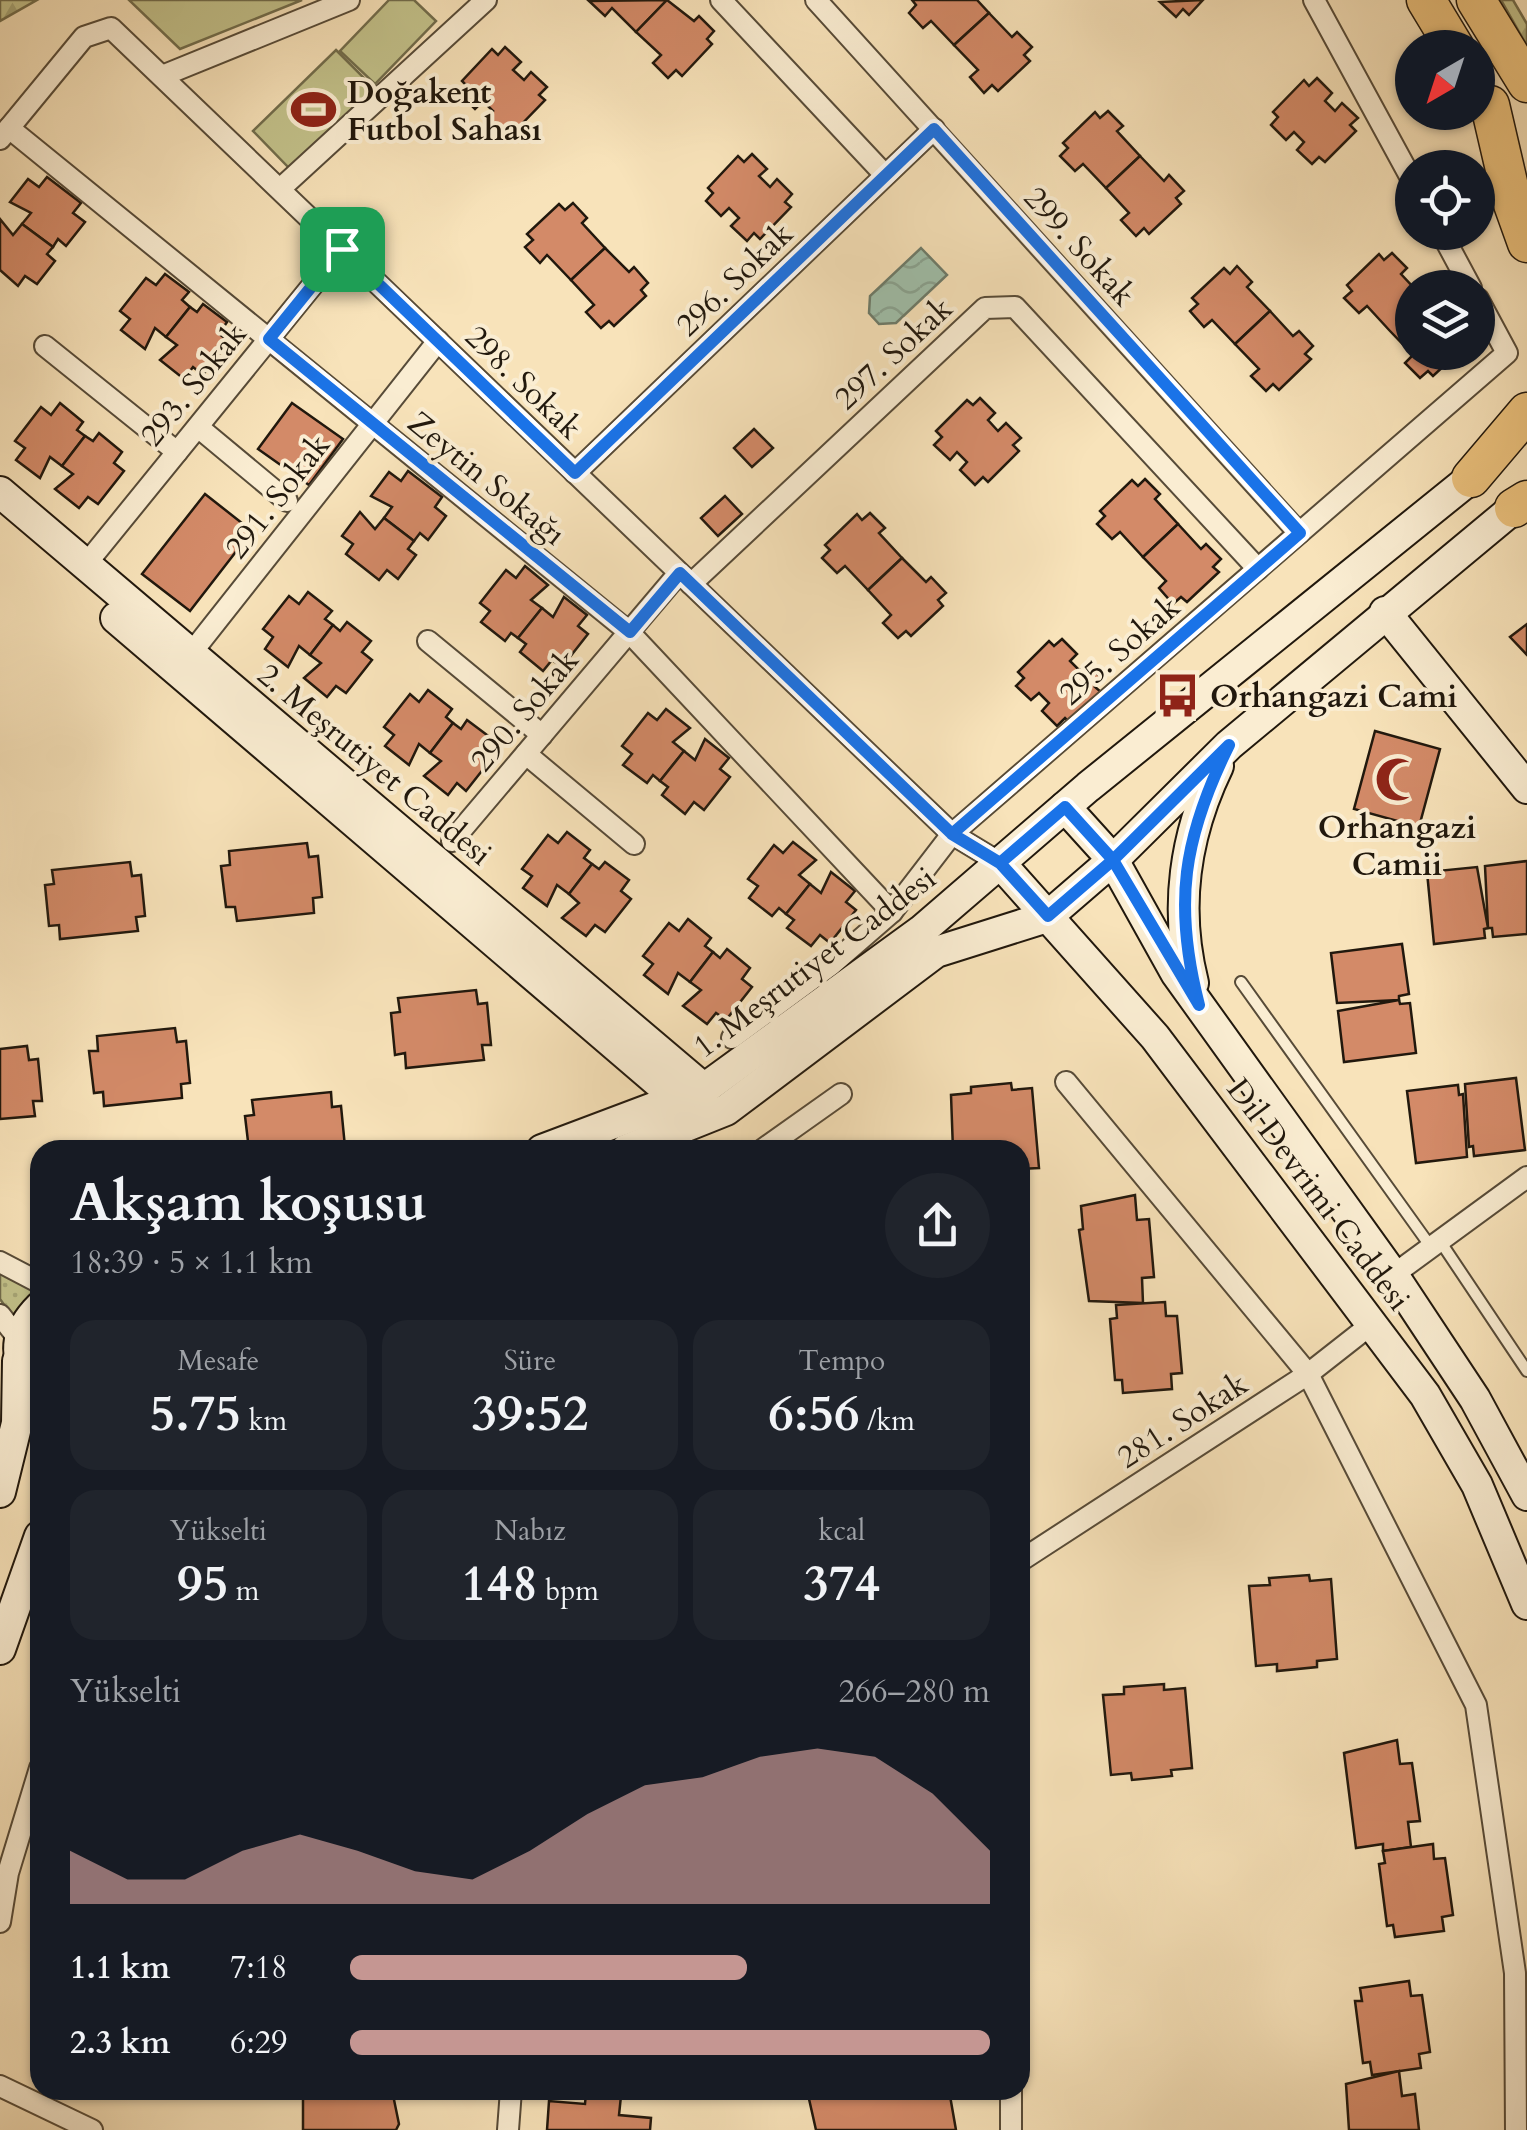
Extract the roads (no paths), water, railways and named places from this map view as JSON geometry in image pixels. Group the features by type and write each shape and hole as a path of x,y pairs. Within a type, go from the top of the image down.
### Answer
{"highway":[{"path":"1426,0 1444,30"},
{"path":"1476,0 1527,83"},
{"path":"1495,115 1527,175"},
{"path":"1494,130 1527,243"},
{"path":"1471,478 1527,412"},
{"path":"1471,478 1527,432"}],"main road":[{"name":"1. Meşrutiyet Caddesi","path":"569,1140 691,1094 921,931 1065,807 1471,478"},
{"name":"2. Meşrutiyet Caddesi","path":"0,492 691,1094"},
{"name":"1. Meşrutiyet Caddesi","path":"651,1140 726,1110 936,952 1048,916 1113,860 1229,745 1385,612 1523,504"},
{"name":"2. Meşrutiyet Caddesi","path":"0,518 691,1094"},
{"path":"1385,612 1527,788"},
{"path":"1199,1005 1185,951 1182,894 1200,804 1229,745"},
{"name":"Dil Devrimi Caddesi","path":"1065,807 1113,860 1199,1005 1394,1275 1475,1399 1527,1496"},
{"name":"Dil Devrimi Caddesi","path":"1000,863 1155,1036 1425,1395 1477,1485 1527,1604"},
{"path":"0,1492 17,1423 12,1338 30,1318"},
{"path":"12,1338 30,1375"},
{"path":"0,1649 30,1564"}],"street":[{"path":"162,76 349,0"},
{"path":"280,189 486,0"},
{"path":"721,0 886,175"},
{"name":"299. Sokak","path":"816,0 1300,533"},
{"path":"1314,0 1396,150"},
{"name":"298. Sokak","path":"4,134 84,37 111,28 952,834 1000,863"},
{"name":"296. Sokak","path":"575,473 934,129"},
{"name":"Zeytin Sokağı","path":"4,134 269,339 630,632 892,912"},
{"name":"293. Sokak","path":"91,558 342,249"},
{"name":"297. Sokak","path":"685,578 985,308 1000,305 1015,307 1258,569"},
{"name":"295. Sokak","path":"1495,331 1507,353 1495,363"},
{"name":"291. Sokak","path":"200,642 438,341"},
{"path":"45,346 177,452"},
{"name":"295. Sokak","path":"732,1038 831,965 892,912 952,834 1487,370"},
{"path":"198,427 286,500"},
{"name":"290. Sokak","path":"452,841 630,632 685,578"},
{"path":"428,641 542,735"},
{"path":"526,754 634,844"},
{"path":"1066,1082 1308,1374 1476,1705 1515,1973 1516,2130"},
{"path":"776,1140 841,1094"},
{"path":"1394,1275 1527,1178"},
{"path":"0,1262 30,1277"},
{"name":"281. Sokak","path":"1030,1555 1308,1374 1373,1323"},
{"path":"0,1922 8,1873 30,1801"},
{"path":"0,2086 92,2130"},
{"path":"508,2130 510,2100"},
{"path":"1011,2100 1011,2130"}],"lane":[{"path":"1241,982 1527,1371"}],"water":[{"path":"921,248 947,275 896,323 879,324 869,313 870,296"}],"place":[{"name":"Doğakent Futbol Sahası","path":"314,110"},
{"name":"Orhangazi Cami","path":"1177,696"},
{"name":"Orhangazi Camii","path":"1397,779"}]}
